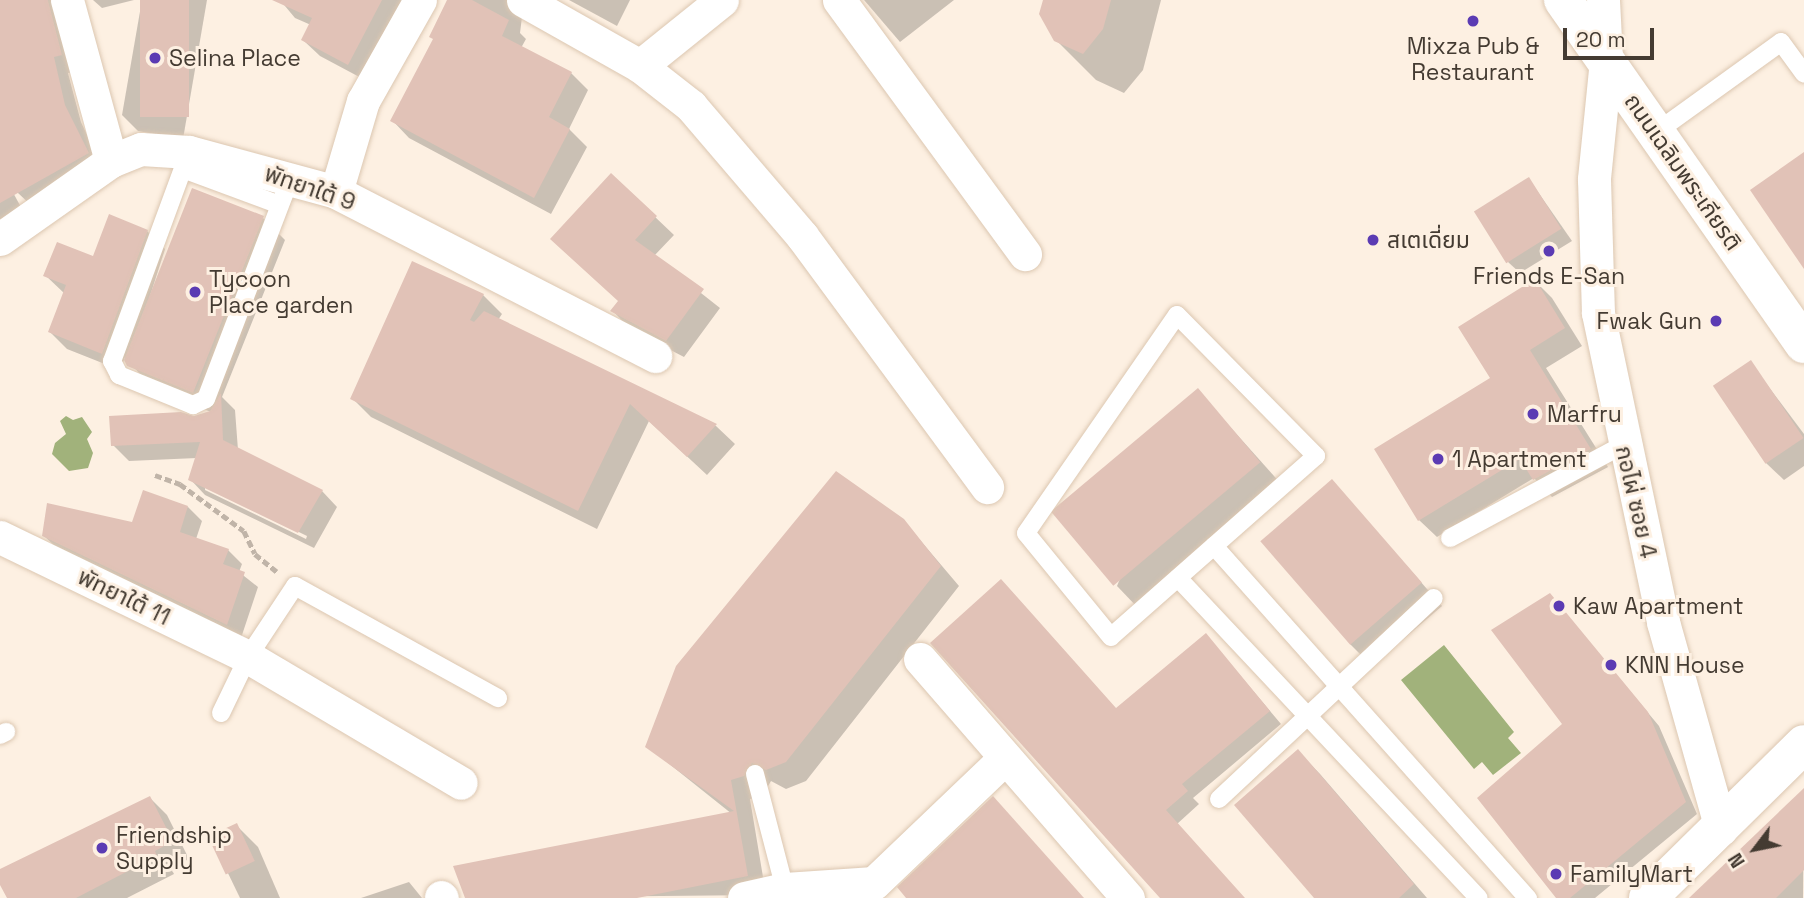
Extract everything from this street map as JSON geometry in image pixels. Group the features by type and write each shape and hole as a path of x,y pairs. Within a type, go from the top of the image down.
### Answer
{"main road":[{"name":"ถนนเฉลิมพระเกียรติ","path":"1563,0 1804,344"},
{"path":"1648,898 1804,744"}],"street":[{"path":"67,0 111,161"},
{"path":"335,191 363,102 420,0"},
{"path":"523,0 640,66 691,106 802,236 987,487"},
{"path":"640,66 722,0"},
{"path":"839,0 1025,254"},
{"name":"กอไผ่ ซอย 4","path":"1603,0 1606,60 1594,179 1598,313 1623,445 1663,622 1721,828"},
{"name":"พัทยาใต้ 9","path":"0,239 111,161 141,149 186,160 285,192 335,191 655,356"},
{"name":"พัทยาใต้ 11","path":"0,537 247,657 461,783"},
{"path":"920,659 1128,898"},
{"path":"744,898 785,889 880,890 1004,758"}],"lane":[{"path":"1655,133 1781,42 1804,74"},
{"path":"186,160 112,361 119,375 193,405 206,399 285,192"},
{"path":"1177,315 1316,456 1178,578 1111,637 1026,533 1177,315"},
{"path":"1450,538 1623,445"},
{"path":"1214,546 1528,898"},
{"path":"1178,578 1479,898"},
{"path":"221,713 247,657 295,586 498,698"},
{"path":"1219,799 1434,598"},
{"path":"755,774 785,889"}],"path":[{"path":"155,475 180,484 244,531 255,554 295,586"}],"shaded area":[{"path":"66,416 73,420 82,417 92,432 87,439 93,453 88,468 69,471 52,454 55,443 66,434 60,421"},
{"path":"1444,645 1514,732 1508,738 1521,753 1493,775 1482,762 1474,769 1401,680"}],"building":[{"path":"0,0 48,0 62,55 54,57 65,105 89,153 0,203"},
{"name":"Selina Place","path":"140,0 189,0 189,117 140,117"},
{"path":"272,0 382,0 348,65 301,40 312,18"},
{"path":"447,0 472,0 509,20 502,36 572,72 549,117 570,129 534,198 390,121 433,39 429,37"},
{"path":"1043,0 1111,0 1103,29 1083,54 1054,41 1039,14"},
{"path":"1804,152 1804,269 1750,190"},
{"path":"611,173 657,216 635,240 704,289 666,341 610,311 618,301 550,239"},
{"path":"1529,177 1561,229 1506,263 1474,211"},
{"name":"Tycoon Place garden","path":"192,188 264,216 193,393 127,366 124,360"},
{"path":"109,214 148,230 102,354 48,332 66,285 43,276 57,242 93,256"},
{"path":"412,261 484,294 470,320 474,322 484,311 717,424 687,457 630,404 578,511 350,399"},
{"path":"1535,279 1565,328 1530,350 1591,449 1533,480 1520,459 1418,521 1374,449 1490,378 1458,327"},
{"path":"1751,360 1804,438 1765,464 1713,386"},
{"path":"1198,388 1260,462 1113,586 1051,511"},
{"path":"221,393 223,440 323,490 298,533 188,480 200,442 111,446 109,416 181,412 194,416 210,411"},
{"path":"836,471 904,519 941,566 786,762 766,770 752,763 744,776 731,780 748,876 637,898 465,898 453,866 734,811 645,747 676,666"},
{"path":"1332,479 1422,582 1350,645 1260,541"},
{"path":"143,490 188,506 180,532 229,549 223,564 245,572 227,625 42,536 47,503 132,522"},
{"path":"1001,579 1116,708 1206,633 1270,711 1182,784 1188,791 1166,810 1245,898 1160,898 930,643"},
{"path":"1550,593 1648,712 1686,802 1570,898 1556,898 1477,798 1562,724 1491,630"},
{"path":"1298,749 1414,884 1399,898 1314,898 1234,805"},
{"path":"1804,788 1804,870 1776,898 1689,898"},
{"name":"Friendship Supply","path":"150,796 173,841 155,851 157,856 76,898 7,898 0,885 0,869"},
{"path":"993,796 1084,898 906,898 897,887"},
{"path":"237,823 255,861 226,875 208,837"}],"place":[{"name":"Mixza Pub & Restaurant","path":"1473,21"},
{"name":"Selina Place","path":"155,58"},
{"name":"สเตเดี่ยม","path":"1373,240"},
{"name":"Friends E-San","path":"1549,251"},
{"name":"Tycoon Place garden","path":"195,292"},
{"name":"Fwak Gun","path":"1716,321"},
{"name":"Marfru","path":"1533,414"},
{"name":"1 Apartment","path":"1438,459"},
{"name":"Kaw Apartment","path":"1559,606"},
{"name":"KNN House","path":"1611,665"},
{"name":"Friendship Supply","path":"102,848"},
{"name":"FamilyMart","path":"1556,874"}]}
